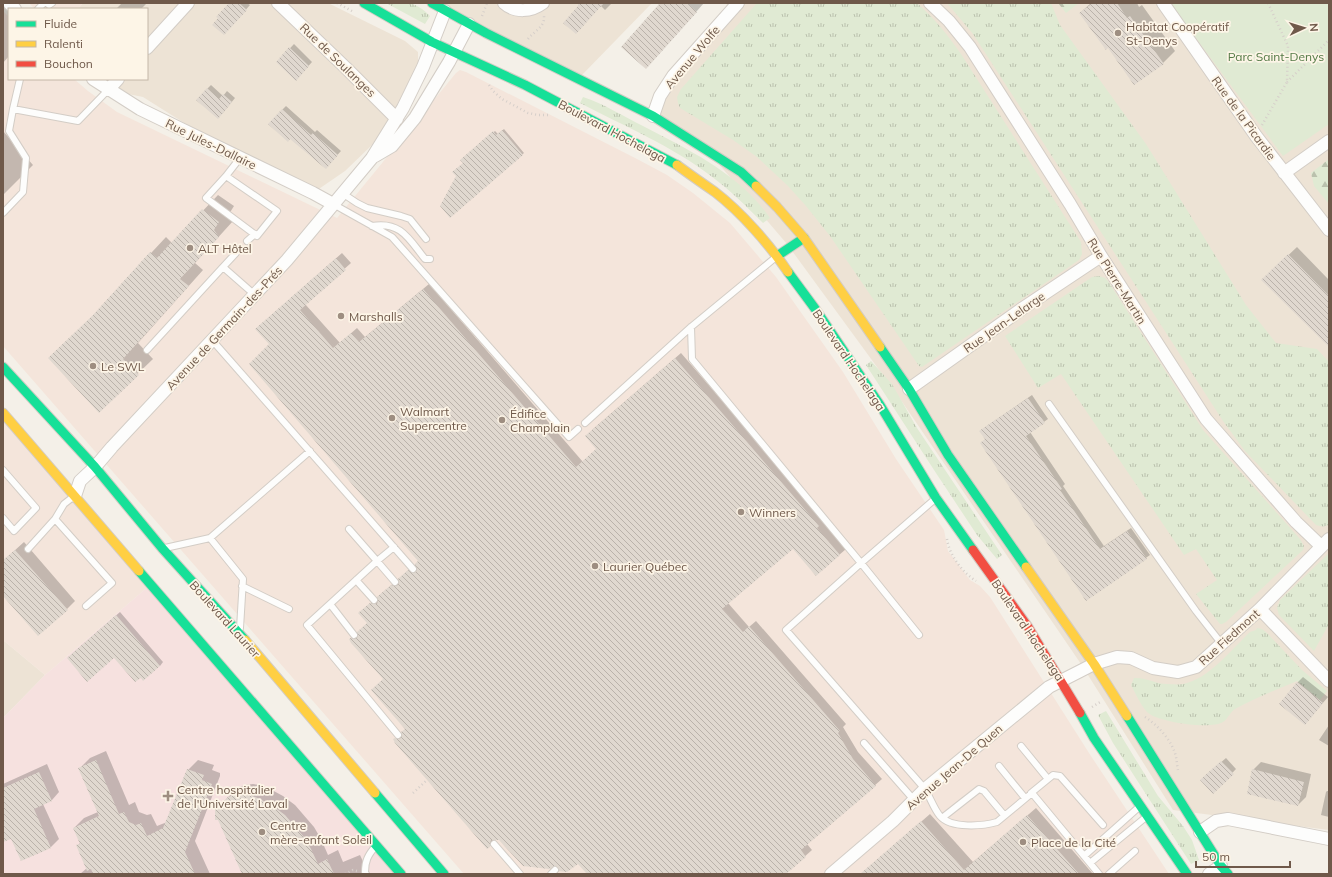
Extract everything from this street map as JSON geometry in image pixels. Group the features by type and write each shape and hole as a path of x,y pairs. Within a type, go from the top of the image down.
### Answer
{"main road":[{"name":"Boulevard Hochelaga","path":"364,3 432,42 531,89 620,134 681,168 716,193 742,217 777,256 816,310 880,405 936,498 1028,627 1061,680 1094,738 1187,874"},
{"path":"432,3 469,24 653,116 741,172 777,207 804,238 909,389 948,455 1094,664 1224,870"},
{"path":"777,256 804,238"},
{"name":"Boulevard Laurier","path":"3,367 95,467 162,548 240,634 444,874"},
{"path":"3,413 401,874"}],"street":[{"path":"148,47 188,3"},
{"name":"Rue de Soulanges","path":"278,3 397,118"},
{"path":"504,3 510,9 522,11 544,9"},
{"name":"Rue Pierre-Martin","path":"930,3 949,21 970,47 1070,204 1101,256 1206,419 1296,522 1325,542"},
{"name":"Rue de la Picardie","path":"1163,3 1256,136 1329,230"},
{"name":"Avenue Wolfe","path":"653,116 660,96 673,76 736,4"},
{"name":"Avenue de Germain-des-Prés","path":"75,496 80,481 95,467 287,260 342,192 372,158 397,118 422,67 445,11"},
{"name":"Avenue de Germain-des-Prés","path":"372,158 392,146 415,118 469,24"},
{"name":"Rue Jules-Dallaire","path":"94,80 140,110 333,204"},
{"path":"108,90 117,80"},
{"path":"1284,173 1329,141"},
{"name":"Rue Jean-Lelarge","path":"909,389 1023,308 1101,256"},
{"name":"Rue Fiedmont","path":"1061,680 1094,664 1116,657 1131,658 1153,668 1178,672 1196,667 1260,609 1325,542"},
{"path":"1260,609 1329,681"},
{"name":"Avenue Jean-De Quen","path":"831,874 893,821 925,789 1045,690 1061,680"},
{"path":"1200,832 1216,821 1228,819 1329,839"},
{"path":"1209,874 1224,870"}],"lane":[{"path":"46,3 49,5 52,3"},
{"path":"3,213 23,192 24,186 26,158 9,131 20,80"},
{"path":"13,109 78,121 108,90"},
{"path":"240,158 206,198 255,234"},
{"path":"226,176 278,211 257,236 255,234 247,242"},
{"path":"342,192 367,208 396,214 410,219 426,239"},
{"path":"333,204 392,237 569,437 578,429"},
{"path":"372,226 383,224 393,226 403,231 426,259 430,259"},
{"path":"147,350 236,253"},
{"path":"585,423 691,328 777,256"},
{"path":"223,267 255,295"},
{"path":"691,328 692,359 919,635"},
{"path":"212,340 413,569"},
{"path":"1049,404 1192,606 1222,643"},
{"path":"162,548 210,538 310,452"},
{"path":"3,470 36,508 14,531 3,518"},
{"path":"28,549 55,519 64,504 75,496"},
{"path":"936,498 786,630 925,789 940,817 948,822 957,825 997,822 1053,775 1060,776 1103,825"},
{"path":"55,519 112,583 86,606"},
{"path":"349,529 395,582"},
{"path":"210,538 242,579 240,634"},
{"path":"394,547 307,625 398,735"},
{"path":"356,580 374,600"},
{"path":"242,586 289,608"},
{"path":"330,604 354,635"},
{"path":"864,743 914,800"},
{"path":"1021,746 1048,779"},
{"path":"999,766 1025,798"},
{"path":"942,818 979,789 984,791 1004,815"},
{"path":"1031,794 1032,793 1099,874"},
{"path":"1084,856 1140,806"},
{"path":"1090,863 1148,816"},
{"path":"494,844 520,874"},
{"path":"366,874 365,864 368,856 376,846"},
{"path":"1109,874 1135,851"}],"path":[{"path":"337,3 358,15"},
{"path":"1268,3 1288,46 1287,82"},
{"path":"522,50 534,32 541,28 545,20 544,9"},
{"path":"1256,136 1287,82 1329,40"},
{"path":"486,82 498,96 509,102 533,114 550,115"},
{"path":"947,537 950,550 961,567 969,577 980,583"},
{"path":"1081,714 1113,695"},
{"path":"413,793 427,780"},
{"path":"344,874 353,870"}],"shaded area":[{"path":"29,3 83,3 79,8 34,8"},
{"path":"83,3 328,3 405,41 418,52 418,63 403,97 384,130 372,145 345,171 313,193 235,155 143,97 108,90 102,80 148,80 148,8 79,8"},
{"path":"432,3 652,3 582,75"},
{"path":"725,3 1329,3 1329,830 1173,810 1081,664 896,393 787,244 706,149 647,111 734,11"},
{"path":"3,11 8,16 8,80 75,80 117,112 337,218 456,73 460,70 466,72 667,175 693,193 730,223 776,277 843,372 896,459 944,530 948,551 970,580 980,586 990,597 1089,753 1169,874 464,874 3,346"},
{"path":"3,413 150,585 45,675 3,640"},
{"name":"Centre hospitalier de l'Université Laval","path":"150,585 400,874 3,874 3,718 45,675"},
{"path":"3,640 45,675 3,718"}],"green space":[{"path":"386,3 405,3 415,5 430,16 425,24"},
{"path":"757,3 917,3 940,27 961,54 1081,242 1082,254 1079,260 922,367 919,366 830,236 788,186 757,157 733,140 680,108 677,97 681,89"},
{"path":"947,3 1051,3 1060,25 1146,144 1246,305 1276,343 1317,349 1329,362 1329,524 1326,526 1316,525 1245,451 1223,421 973,34"},
{"path":"1058,3 1079,3 1066,13"},
{"name":"Parc Saint-Denys","path":"1170,3 1329,3 1329,124 1283,156"},
{"path":"583,97 613,110 678,144 712,164 744,188 758,202 770,218 763,223 725,187 696,165 664,146 580,103"},
{"path":"1329,159 1329,204 1314,186 1311,173"},
{"path":"1099,276 1108,281 1203,430 1300,539 1304,546 1303,550 1226,622 1222,624 1220,624 1196,594 1217,580 1196,549 1184,555 1061,374 1038,388 1005,336 1092,277"},
{"path":"871,361 892,384 917,428 1002,555 997,559 977,535 866,365"},
{"path":"1329,553 1329,624 1314,651 1279,615 1277,608 1280,600"},
{"path":"1257,628 1262,629 1267,633 1302,670 1327,691 1320,700 1297,681 1235,709 1223,722 1207,725 1184,724 1152,716 1140,702 1131,685 1134,678 1167,684 1181,684 1193,681 1211,670 1250,632 1256,630"},
{"path":"1106,711 1158,796 1183,826 1192,840 1199,860 1191,864 1113,743 1098,715"}],"building":[{"path":"229,3 239,3 247,10 224,35 212,25 218,18 216,17"},
{"path":"578,3 604,3 576,34 563,23 578,6"},
{"path":"660,3 687,3 697,12 646,69 621,47"},
{"name":"Habitat Coopératif St-Denys","path":"1093,3 1117,3 1127,18 1130,16 1164,64 1134,85 1108,48 1106,50 1079,13"},
{"path":"289,47 309,66 296,81 276,62"},
{"path":"207,88 219,99 223,94 232,102 218,119 196,100"},
{"path":"282,109 311,135 313,133 338,155 326,169 290,139 288,142 268,124"},
{"path":"502,130 523,155 450,218 440,206 456,176 452,172 463,163 460,160 493,131 496,135"},
{"path":"202,209 219,222 214,230 219,237 180,279 189,286 123,359 139,375 99,413 48,358 93,315 150,252 157,258"},
{"path":"1288,254 1329,296 1329,347 1261,280"},
{"name":"Laurier Québec","path":"336,258 346,270 300,310 333,348 351,333 359,342 423,289 576,467 596,449 585,436 675,358 819,526 817,528 840,555 816,576 793,549 722,609 743,632 749,626 840,731 838,733 853,759 876,786 801,850 806,857 786,874 587,874 578,864 567,872 559,871 558,867 556,866 549,869 523,866 499,840 491,840 490,847 487,849 395,743 393,739 401,738 401,732 405,729 371,690 383,679 349,639 357,638 357,632 367,623 358,613 370,603 377,604 377,597 391,585 398,585 398,579 408,570 412,573 416,572 417,569 415,564 418,561 249,364 269,344 255,329"},
{"path":"1028,398 1045,423 1026,436 1100,549 1127,531 1147,559 1086,601 980,443 985,439 979,431"},
{"path":"15,550 68,610 38,636 3,596 3,560"},
{"path":"116,615 160,666 143,681 141,678 135,682 114,658 87,682 67,658"},
{"path":"1297,682 1323,703 1305,725 1279,704"},
{"path":"96,760 119,814 124,812 129,822 136,825 141,823 147,836 163,828 187,769 204,775 202,780 212,784 185,852 195,874 93,874 91,869 87,871 76,845 80,844 73,828 99,816 78,768"},
{"path":"1221,761 1234,774 1213,794 1200,780"},
{"path":"1252,769 1304,782 1298,806 1247,794"},
{"path":"39,772 52,801 34,809 51,848 21,861 11,839 3,842 3,788"},
{"name":"Centre mère-enfant Soleil","path":"242,794 260,799 285,815 304,837 318,864 327,859 334,874 242,874 218,820 215,820 215,809 228,797"},
{"name":"Place de la Cité","path":"1027,815 1079,874 860,874 921,821 964,870"}],"traffic: fast":[{"path":"364,3 432,42 525,85 677,165"},
{"path":"432,3 486,33 653,116 741,172 756,186"},
{"path":"777,256 804,238"},
{"path":"788,272 816,310 880,405 936,498 973,550"},
{"path":"880,347 909,389 948,455 1026,567"},
{"path":"3,367 95,467 162,548 245,640"},
{"path":"139,571 401,874"},
{"path":"1080,713 1094,738 1187,874"},
{"path":"1127,716 1221,866 1228,874"},
{"path":"375,793 444,874"}],"traffic: slow":[{"path":"677,165 715,192 735,209 764,240 788,272"},
{"path":"756,186 804,238 880,347"},
{"path":"3,413 139,571"},
{"path":"1026,567 1094,664 1127,716"},
{"path":"245,640 375,793"}],"traffic: jam":[{"path":"973,550 1028,627 1080,713"}],"place":[{"name":"Habitat Coopératif St-Denys","path":"1118,33"},
{"name":"ALT Hôtel","path":"190,248"},
{"name":"Marshalls","path":"341,316"},
{"name":"Le SWL","path":"93,366"},
{"name":"Walmart Supercentre","path":"392,418"},
{"name":"Édifice Champlain","path":"502,420"},
{"name":"Winners","path":"741,512"},
{"name":"Laurier Québec","path":"595,566"},
{"name":"Centre hospitalier de l'Université Laval","path":"168,796"},
{"name":"Centre mère-enfant Soleil","path":"262,832"},
{"name":"Place de la Cité","path":"1023,842"}]}
